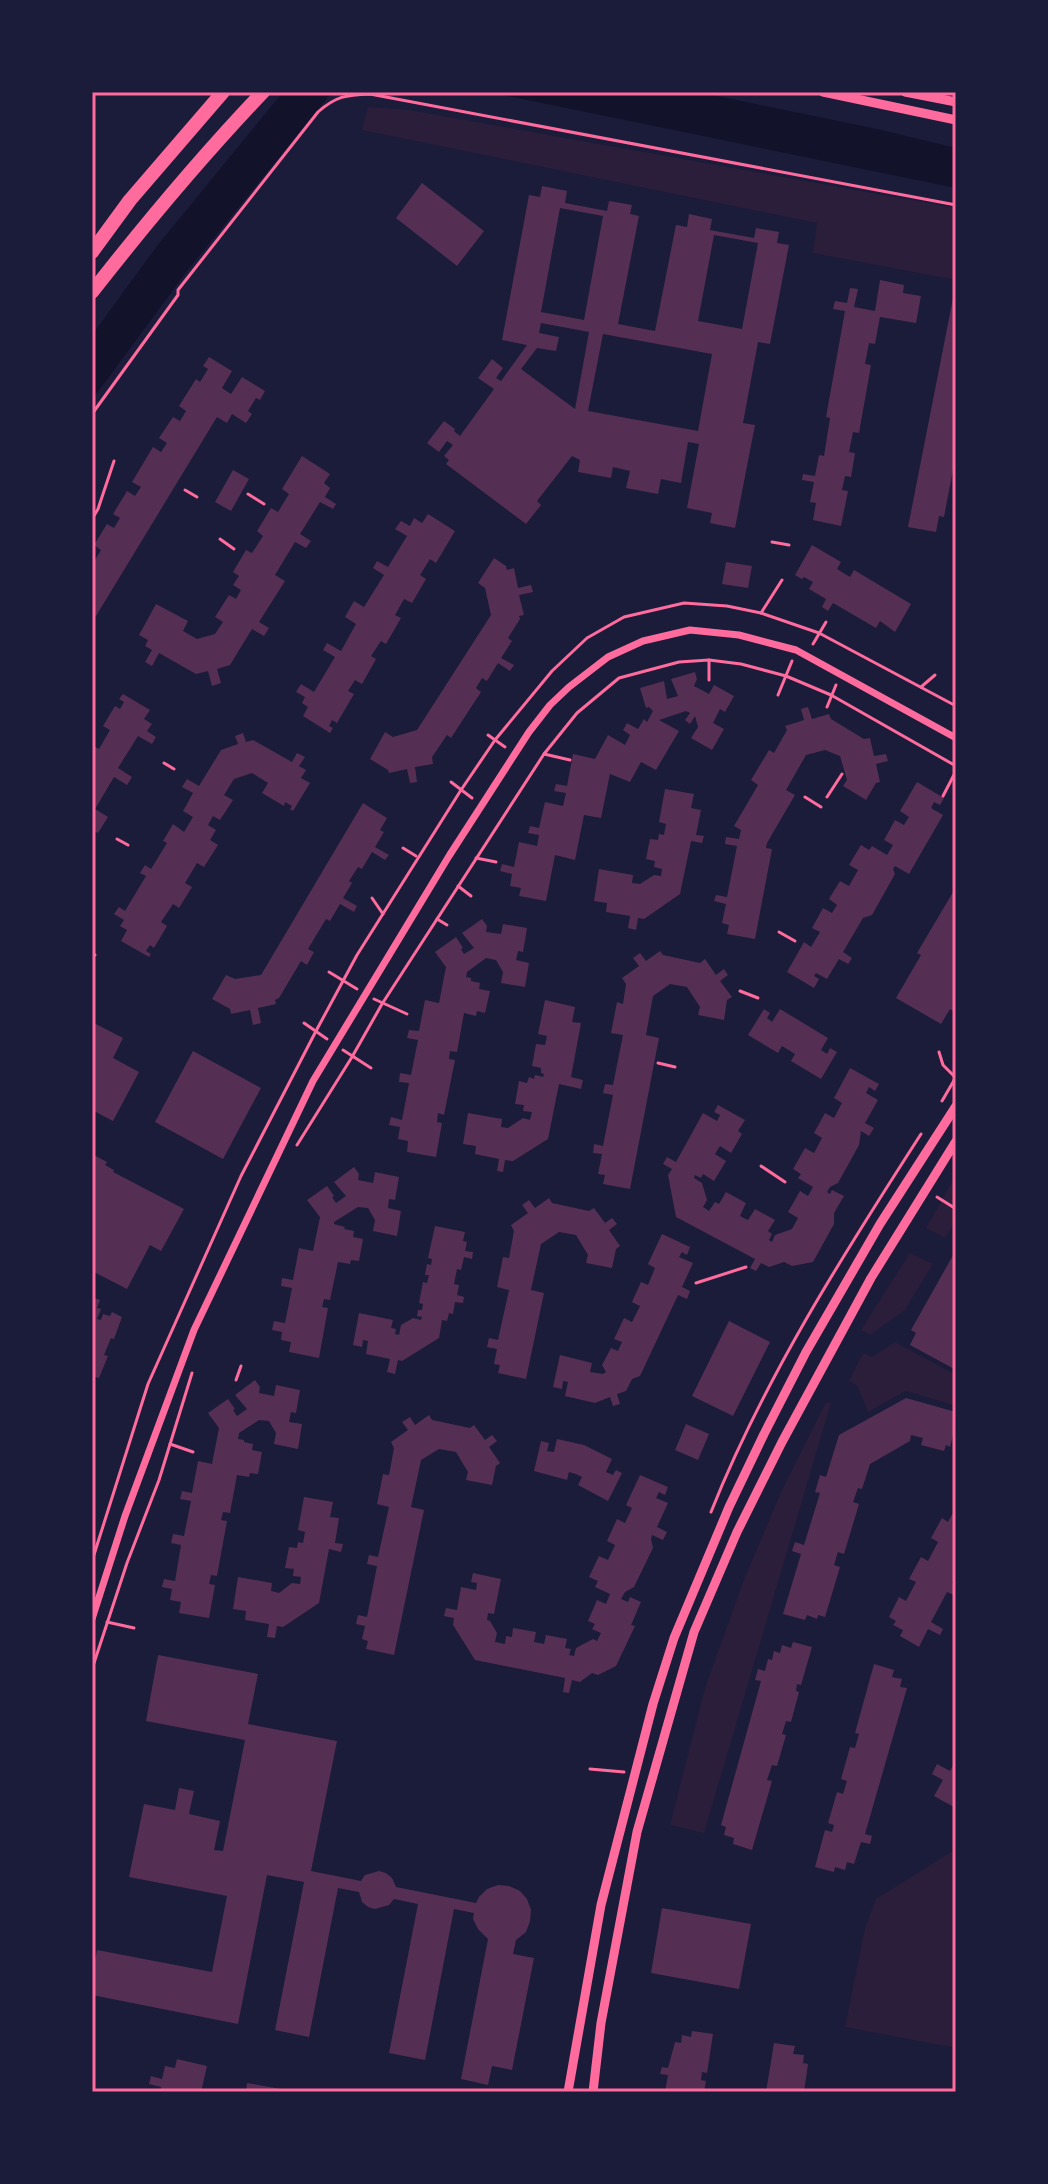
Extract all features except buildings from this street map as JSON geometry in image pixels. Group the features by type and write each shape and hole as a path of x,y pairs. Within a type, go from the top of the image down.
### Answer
{"highway":[{"path":"92,252 130,200 223,92"},
{"path":"92,292 150,218 263,92"}],"street":[{"path":"823,92 956,120"},
{"path":"905,92 956,102"},
{"path":"92,1619 125,1516 194,1330 313,1081 482,804 550,705 608,657 643,641 690,630 739,635 796,650 956,738"},
{"path":"568,2092 601,1905 653,1704 679,1626 729,1507 806,1352 880,1224 956,1106"},
{"path":"593,2092 601,2023 637,1832 694,1632 737,1532 782,1442 871,1278 956,1141"}],"path":[{"path":"92,414 178,295 178,290 318,112 331,100 347,95 370,94 956,205"},
{"path":"92,519 114,461"},
{"path":"185,490 197,497"},
{"path":"248,494 264,504"},
{"path":"220,539 234,549"},
{"path":"772,542 789,545"},
{"path":"761,613 782,580"},
{"path":"92,1561 148,1384 241,1176 357,955 495,740 552,671 587,638 624,617 684,603 727,606 761,613 819,633 956,706"},
{"path":"807,655 826,622"},
{"path":"778,695 796,650"},
{"path":"709,660 709,680"},
{"path":"294,1149 544,754 577,713 619,678 679,662 709,660 741,664 786,676 831,695 956,768 943,796"},
{"path":"827,707 842,675"},
{"path":"921,687 935,675"},
{"path":"488,735 515,754"},
{"path":"544,754 570,760"},
{"path":"164,763 174,769"},
{"path":"827,797 842,774"},
{"path":"451,782 482,804"},
{"path":"805,797 821,807"},
{"path":"117,839 128,845"},
{"path":"403,848 418,857"},
{"path":"476,858 496,862"},
{"path":"458,886 471,896"},
{"path":"372,898 383,914"},
{"path":"437,919 447,925"},
{"path":"779,932 795,941"},
{"path":"740,991 758,998"},
{"path":"939,1052 943,1065 956,1078 941,1102"},
{"path":"658,1063 675,1067"},
{"path":"840,1259 924,1128"},
{"path":"761,1166 785,1182"},
{"path":"937,1197 953,1207"},
{"path":"696,1283 746,1267"},
{"path":"236,1380 241,1366"},
{"path":"92,1669 192,1373"},
{"path":"170,1444 193,1452"},
{"path":"107,1622 134,1628"},
{"path":"590,1769 624,1772"}],"shaded area":[{"path":"283,92 332,92 187,271 92,400 92,335 157,246"},
{"path":"488,92 698,92 956,148 956,188"},
{"path":"368,107 409,110 956,208 956,280 813,253 817,223 362,130"},
{"path":"956,1175 956,1220 945,1238 926,1228"},
{"path":"910,1253 933,1264 905,1310 870,1335 861,1330"},
{"path":"895,1342 956,1375 956,1406 906,1391 868,1412 857,1385 849,1381 863,1353 872,1357"},
{"path":"826,1402 831,1403 704,1833 670,1825 705,1688 745,1577 781,1492"},
{"path":"956,1849 956,2048 845,2027 865,1928 876,1899"}]}
